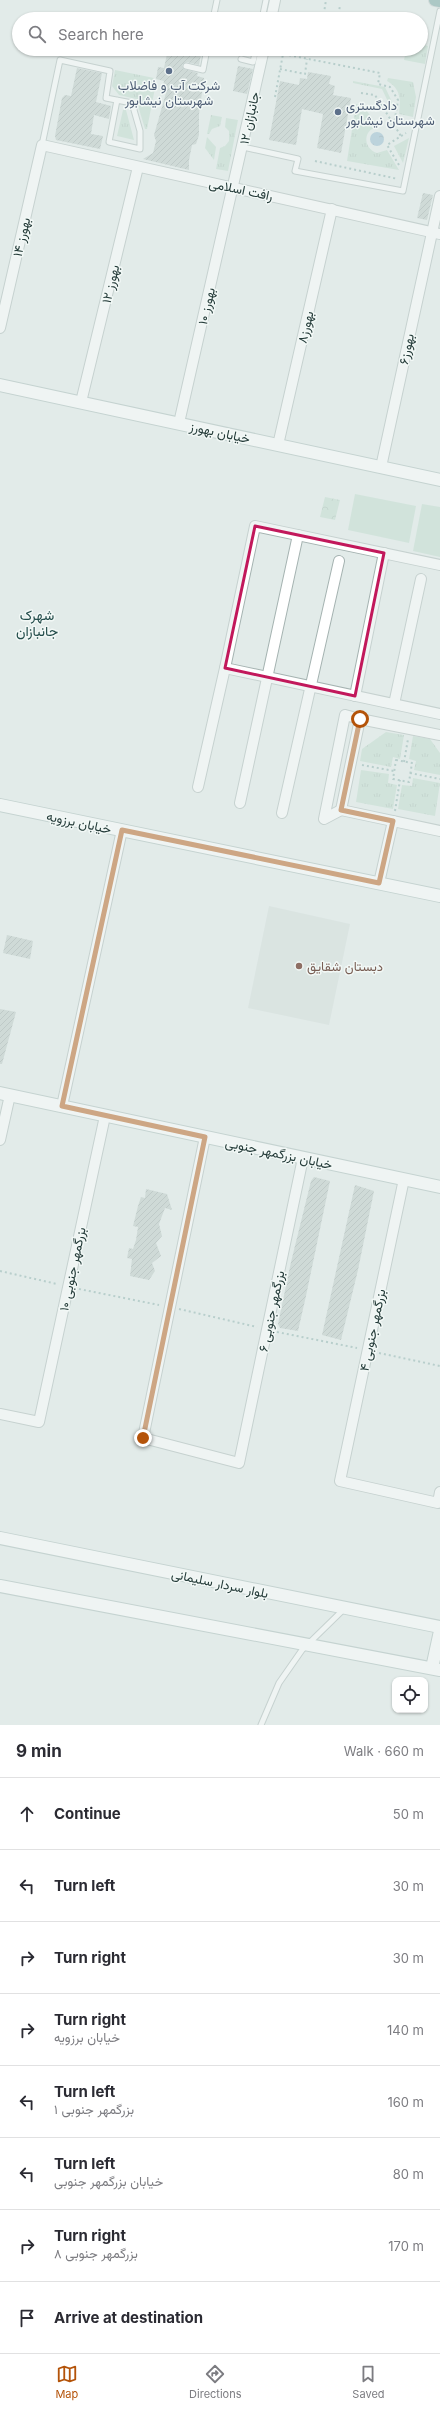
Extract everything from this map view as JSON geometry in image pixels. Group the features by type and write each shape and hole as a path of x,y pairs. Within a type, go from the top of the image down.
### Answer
{"main road":[{"path":"435,0 440,1"},
{"name":"خیابان بهورز","path":"0,385 440,480"},
{"name":"خیابان برزویه","path":"0,805 440,896"},
{"name":"خیابان بزرگمهر جنوبی","path":"5,1094 440,1187"},
{"name":"بلوار سردار سلیمانی","path":"0,1538 440,1627"},
{"path":"0,1586 436,1669 440,1631"}],"street":[{"path":"272,12 275,0"},
{"name":"جانبازان ۱۲","path":"234,188 262,56"},
{"name":"رافت اسلامی","path":"42,145 436,233"},
{"name":"بهورز ۱۴","path":"0,328 42,145"},
{"name":"بهورز ۱۲","path":"81,402 138,166"},
{"name":"بهورز ۱۰","path":"179,423 234,188"},
{"name":"بهورز۶","path":"381,467 436,233 440,196"},
{"name":"بهورز۸","path":"278,445 332,209"},
{"path":"198,787 226,668 255,526 440,565"},
{"path":"240,803 298,535"},
{"path":"355,696 384,554"},
{"path":"282,813 339,561"},
{"path":"394,704 420,579"},
{"path":"226,668 394,704 439,711"},
{"path":"440,735 344,715 324,819 341,810 440,831"},
{"path":"341,810 360,719"},
{"path":"379,883 393,821"},
{"path":"62,1106 122,830"},
{"path":"0,1140 5,1094"},
{"name":"بزرگمهر جنوبی ۱۰","path":"0,1414 39,1422 105,1116"},
{"path":"170,1307 205,1137"},
{"name":"بزرگمهر جنوبی ۶","path":"170,1307 143,1438 239,1463 304,1158"},
{"name":"بزرگمهر جنوبی ۴","path":"404,1179 340,1481 438,1503 440,1492"}],"lane":[{"path":"214,12 217,0"},
{"path":"263,12 266,0"},
{"path":"243,147 298,159 296,171 403,192 440,11"},
{"path":"186,66 203,70 206,56"},
{"path":"241,59 254,62 255,56"},
{"path":"42,145 60,60 110,71 106,98 117,100 132,103 140,131 140,150 109,142 117,100"},
{"path":"261,1725 279,1683 302,1650 344,1608"}],"path":[{"path":"324,12 326,0"},
{"path":"339,12 340,5"},
{"path":"275,97 283,56"},
{"path":"293,56 380,73 378,84 390,87 398,100 394,125"},
{"path":"280,69 305,74 307,59"},
{"path":"361,92 375,95 401,136"},
{"path":"406,178 387,145 417,126"},
{"path":"315,160 406,178"},
{"path":"404,762 410,729"},
{"path":"396,760 404,762 412,763 409,782 393,779 396,760"},
{"path":"351,763 394,771"},
{"path":"410,773 440,779"},
{"path":"393,821 400,780"},
{"path":"0,1272 170,1307 267,1330 440,1366"}],"highlighted area":[{"path":"255,526 384,553 355,696 225,668"}],"shaded area":[{"name":"دبستان شقایق","path":"269,906 350,924 329,1025 248,1008"}],"green space":[{"path":"405,56 426,56 425,64 404,60"},
{"path":"115,70 154,78 153,82 156,83 147,129 145,129 136,99 119,95 112,86"},
{"path":"388,78 413,82 416,97 413,117 399,114 399,95 392,84 387,81"},
{"path":"353,81 385,87 393,104 390,106 382,89 353,83"},
{"path":"356,104 363,106 379,127 374,128 367,134 366,138 369,147 377,153 387,150 399,170 347,161"},
{"path":"123,110 126,110 134,140 117,136"},
{"path":"211,115 222,117 220,126 212,129 209,134 207,134"},
{"path":"226,118 238,120 228,171 216,169 220,148 225,146 229,141 229,131 225,127"},
{"path":"207,137 216,147 214,160 205,148"},
{"path":"409,138 403,163 394,146"},
{"path":"355,494 416,506 409,543 348,530"},
{"path":"325,497 340,500 335,520 320,517"},
{"path":"422,504 440,507 440,557 413,551"},
{"path":"386,732 404,735 400,759 393,757 391,767 360,761 362,749"},
{"path":"413,736 430,739 440,753 440,775 414,770 416,761 409,759"},
{"path":"361,770 389,774 388,783 397,785 393,809 356,802"},
{"path":"413,778 440,783 435,816 398,809 402,785 412,786"}],"water":[{"path":"377,132 382,134 384,139 382,144 377,146 372,144 370,139 372,134"}],"building":[{"path":"167,56 201,56 199,65 187,62 182,65 184,69 198,73 197,76 204,78 199,114 199,135 196,144 192,145 189,170 143,159 153,153 156,141 154,135 166,93 162,92 164,81 156,79 158,67 164,68"},
{"path":"238,66 253,69 247,94 233,91"},
{"path":"77,68 102,73 96,102 111,106 109,119 94,115 91,134 103,136 100,149 56,140 55,136 62,98 65,95 71,96"},
{"name":"دادگستری شهرستان نیشابور","path":"308,72 331,76 329,84 335,86 333,95 351,98 341,153 317,148 323,114 302,109 296,145 269,140 280,81 299,85 300,78 307,79"},
{"path":"423,193 433,195 427,220 417,218"},
{"path":"7,935 33,941 30,959 3,953"},
{"path":"0,1009 16,1012 2,1064 0,1064"},
{"path":"314,1177 330,1181 298,1331 280,1328 278,1324 291,1262 311,1181"},
{"path":"355,1185 374,1191 358,1270 341,1340 322,1335"},
{"path":"146,1189 167,1194 172,1210 165,1208 159,1224 162,1236 156,1243 161,1256 152,1263 155,1271 149,1280 130,1276 132,1259 127,1258 129,1248 133,1249 136,1240 138,1227 133,1226 141,1197 145,1198"}],"place":[{"name":"شرکت آب و فاضلاب شهرستان نیشابور","path":"169,71"},
{"name":"دادگستری شهرستان نیشابور","path":"338,112"},
{"name":"دبستان شقایق","path":"299,966"}],"district":[{"name":"شهرک جانبازان","path":"37,624"}],"route":[{"path":"143,1438 205,1137 62,1106 122,830 379,883 393,821 341,810 360,719"}]}
